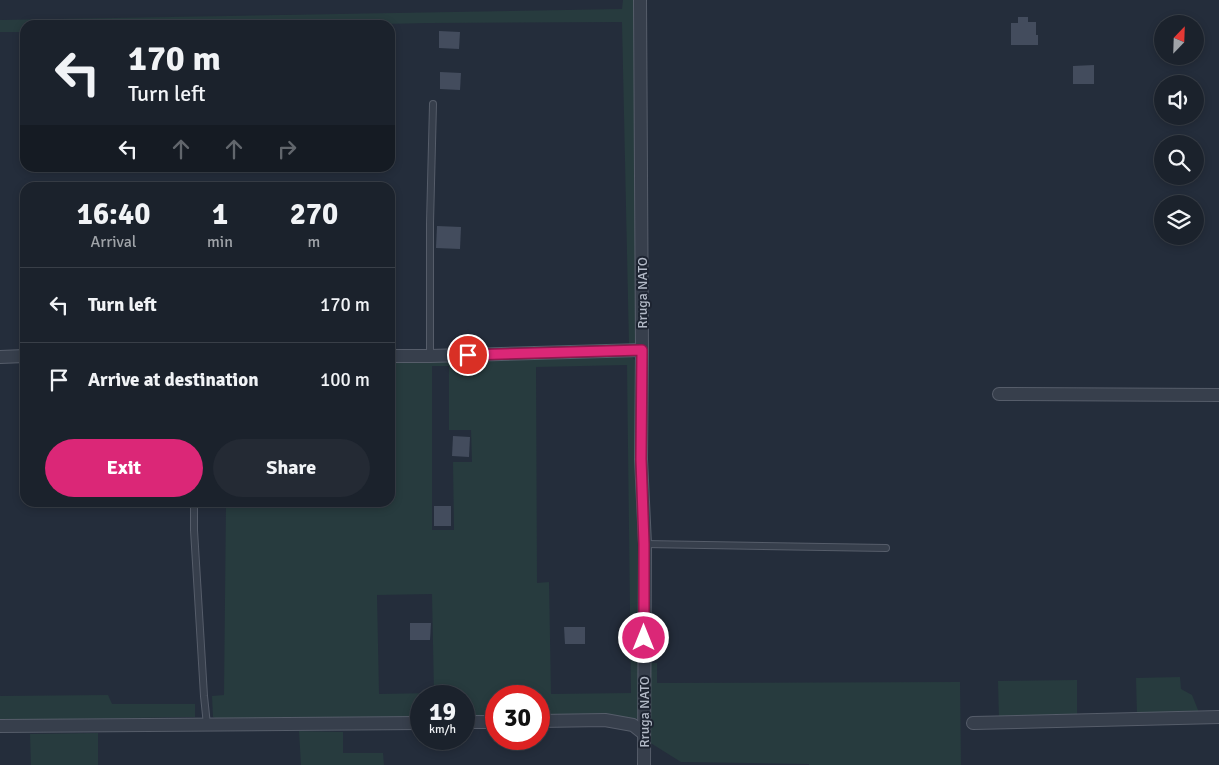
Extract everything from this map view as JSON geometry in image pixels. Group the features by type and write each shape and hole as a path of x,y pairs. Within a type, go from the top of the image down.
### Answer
{"street":[{"name":"Rruga NATO","path":"640,0 644,765"},
{"path":"395,356 642,350"},
{"path":"0,356 20,356"},
{"path":"999,394 1219,395"},
{"path":"973,723 1219,717"},
{"path":"550,721 614,721 633,725 644,733"},
{"path":"0,726 410,723"}],"lane":[{"path":"430,356 433,104"},
{"path":"194,507 207,725"},
{"path":"644,544 886,548"}],"green space":[{"path":"623,0 634,0 640,344 629,345 622,22 395,24 395,20 20,20 20,32 0,32 0,20 622,9"},
{"path":"632,357 638,363 641,508 640,717 633,720 550,719 550,685 485,685 485,719 475,718 475,685 434,685 432,594 377,595 379,694 410,693 410,719 222,721 213,717 212,696 224,695 226,507 395,507 395,360","holes":["627,365 631,693 551,694 549,582 537,583 536,367","432,366 449,366 449,430 471,430 472,462 453,462 454,530 432,530"]},
{"path":"649,663 657,663 657,683 960,682 961,765 809,765 681,762 649,742"},
{"path":"1180,677 1181,689 1192,695 1200,715 1137,716 1136,678"},
{"path":"1077,680 1077,718 999,720 998,681"},
{"path":"108,695 112,704 195,704 195,717 0,720 0,696"},
{"path":"299,731 343,732 343,753 383,753 384,765 301,765"},
{"path":"98,733 98,765 31,765 30,734"}],"building":[{"path":"1018,17 1028,17 1028,22 1036,22 1038,45 1011,45 1011,23 1018,23"},
{"path":"439,31 460,32 459,49 439,48"},
{"path":"1094,65 1094,84 1073,84 1073,66"},
{"path":"440,72 461,73 460,90 440,89"},
{"path":"437,226 461,227 460,249 436,248"},
{"path":"453,436 470,437 469,457 452,456"},
{"path":"434,506 451,506 451,526 434,526"},
{"path":"410,623 431,623 430,640 410,640"},
{"path":"564,627 585,627 585,644 565,644"}],"route":[{"path":"468,355 642,350 641,459 644,544 644,638"}]}
